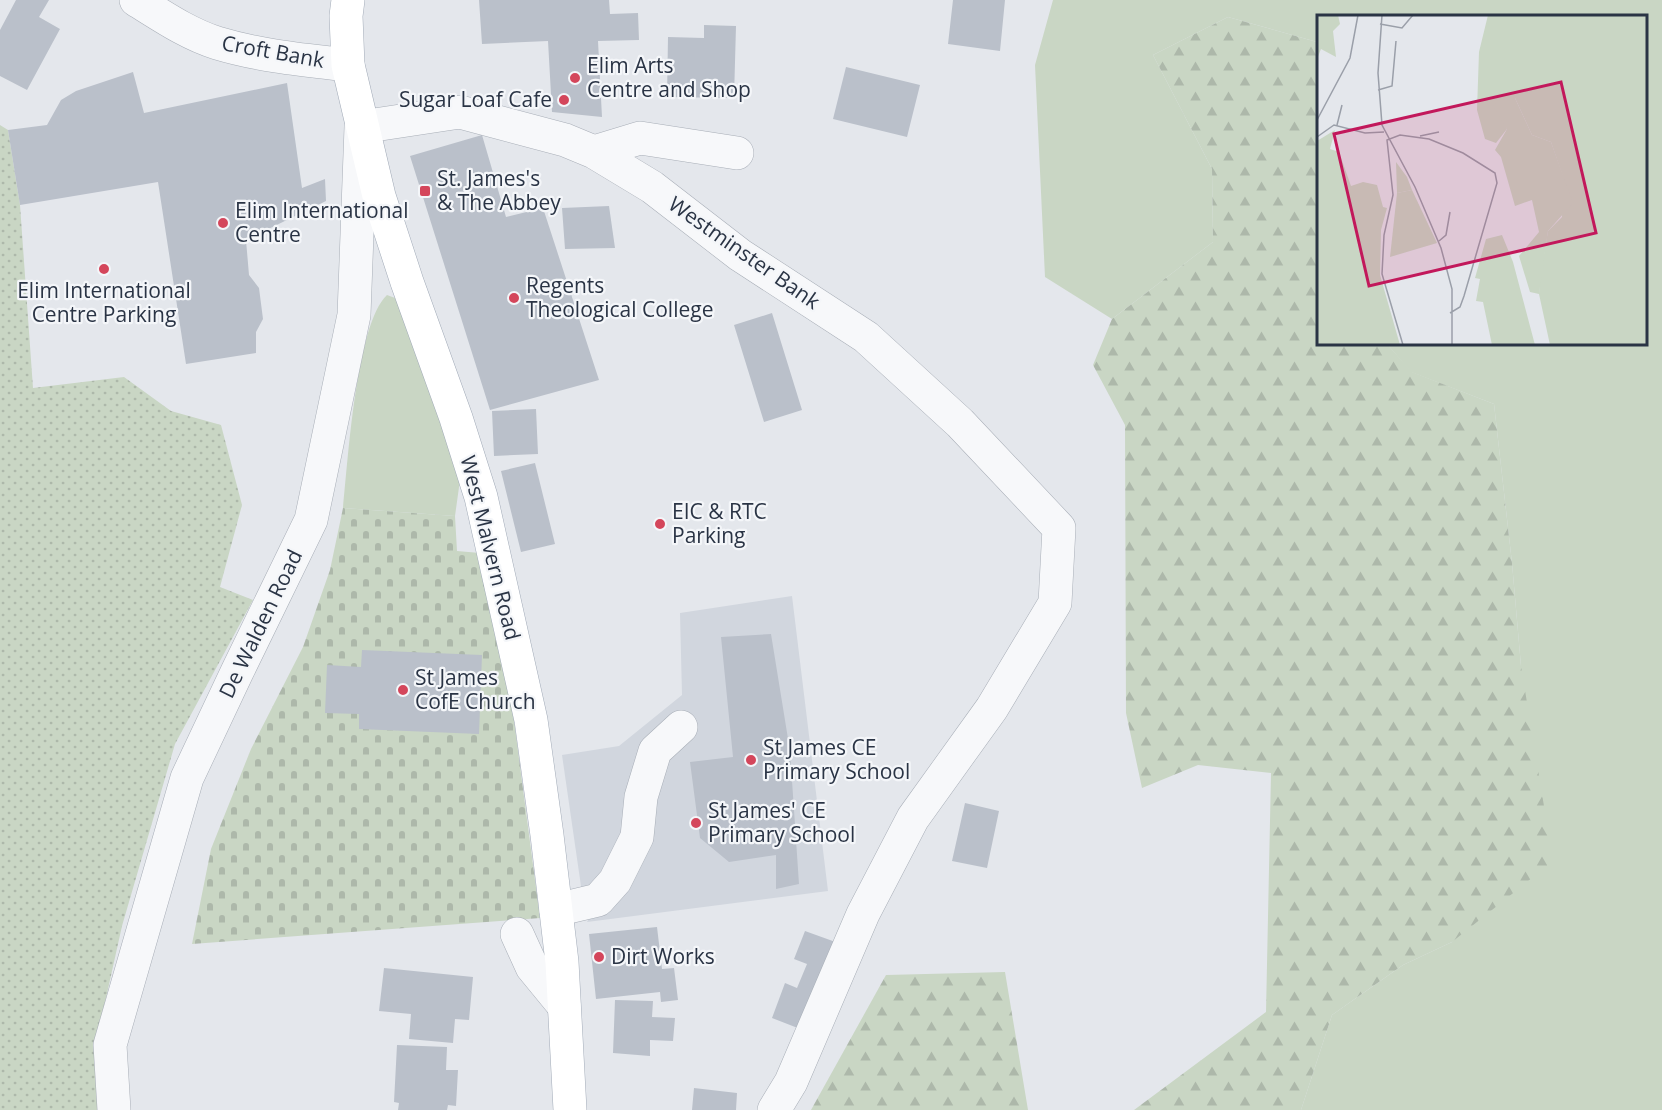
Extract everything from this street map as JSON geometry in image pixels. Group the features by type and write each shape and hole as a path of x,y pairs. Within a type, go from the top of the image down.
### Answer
{"main road":[{"name":"West Malvern Road","path":"348,0 346,16 348,65 379,196 481,497 531,720 562,962 570,1110"}],"street":[{"name":"Croft Bank","path":"136,0 173,24 215,42 261,54 348,65"},
{"name":"Westminster Bank","path":"362,127 460,112 565,140 594,152 652,188 740,255 866,337 960,423 1059,528 1055,603 992,708 913,818 863,914 791,1082 774,1110"},
{"name":"De Walden Road","path":"114,1110 110,1045 187,778 311,520 354,315 362,127"},
{"path":"594,152 640,138 737,153"},
{"path":"556,910 598,900 615,881 637,837 641,797 655,751 681,727"},
{"path":"518,934 532,967 564,1006"}],"shaded area":[{"name":"St James' CE Primary School","path":"792,596 828,891 587,922 598,900 582,893 562,755 619,746 682,695 680,613"}],"green space":[{"path":"1053,0 1662,0 1662,1110 1301,1110 1332,1015 1403,965 1452,942 1521,666 1494,404 1411,372 1388,345 1647,345 1647,15 1317,15 1317,42 1228,17 1153,55 1212,169 1213,242 1112,319 1045,277 1035,65"},
{"path":"1228,17 1317,42 1317,345 1388,345 1412,372 1494,404 1521,666 1553,861 1452,942 1403,965 1332,1015 1301,1110 1134,1110 1266,1012 1271,773 1198,765 1142,788 1126,713 1125,425 1093,365 1112,319 1213,242 1212,169 1153,55"},
{"path":"0,125 8,130 20,205 33,388 124,377 171,411 221,425 242,505 220,587 253,600 175,744 122,926 94,1052 98,1110 0,1110"},
{"path":"387,295 395,298 402,312 460,480 455,516 343,508 355,395 361,363 376,311"},
{"path":"343,508 455,516 457,551 480,553 508,675 540,918 192,944 211,849 251,749 303,647 330,570"},
{"path":"1005,972 1028,1110 811,1110 886,975"}],"building":[{"path":"16,0 49,0 39,17 60,29 27,90 0,76 0,30"},
{"name":"Elim Arts Centre and Shop","path":"479,0 609,0 610,14 638,13 639,40 598,41 602,117 552,112 548,41 482,44"},
{"path":"953,0 1005,0 1000,51 948,44"},
{"path":"704,25 736,26 734,98 667,97 668,37 704,38"},
{"path":"846,67 920,85 907,137 833,119"},
{"name":"Elim International Centre","path":"133,72 144,113 287,83 302,188 325,179 326,201 246,240 249,275 259,288 263,319 256,332 256,353 186,364 158,182 20,205 8,130 47,125 61,100 76,91"},
{"name":"Regents Theological College","path":"482,135 506,217 543,208 599,380 490,410 410,156"},
{"path":"609,206 615,248 565,249 562,208"},
{"path":"772,313 802,410 764,422 734,325"},
{"path":"536,409 538,454 494,456 492,411"},
{"path":"535,463 555,544 521,552 501,471"},
{"name":"St James CE Primary School","path":"771,634 790,751 799,884 776,889 776,855 729,862 700,838 690,762 733,757 721,637"},
{"name":"St James CofE Church","path":"362,650 482,655 479,734 359,729 359,714 325,713 327,665 361,667"},
{"path":"965,803 999,811 987,868 952,861"},
{"path":"657,927 662,969 674,968 678,1000 661,1002 660,992 596,999 589,934"},
{"path":"805,931 841,944 808,1032 772,1018 785,983 797,988 807,964 794,959"},
{"path":"384,968 473,977 469,1020 455,1019 453,1043 409,1039 411,1014 379,1011"},
{"path":"615,1000 653,1001 652,1017 675,1018 673,1041 650,1040 650,1056 613,1053"},
{"path":"397,1045 447,1047 446,1070 458,1070 456,1106 448,1105 447,1110 398,1110 399,1103 394,1102"},
{"path":"694,1088 737,1093 736,1110 692,1110"}],"place":[{"name":"Elim Arts Centre and Shop","path":"575,78"},
{"name":"Sugar Loaf Cafe","path":"564,100"},
{"name":"St. James's & The Abbey","path":"425,191"},
{"name":"Elim International Centre","path":"223,223"},
{"name":"Elim International Centre Parking","path":"104,269"},
{"name":"Regents Theological College","path":"514,298"},
{"name":"EIC & RTC Parking","path":"660,524"},
{"name":"St James CofE Church","path":"403,690"},
{"name":"St James CE Primary School","path":"751,760"},
{"name":"St James' CE Primary School","path":"696,823"},
{"name":"Dirt Works","path":"599,957"}]}
